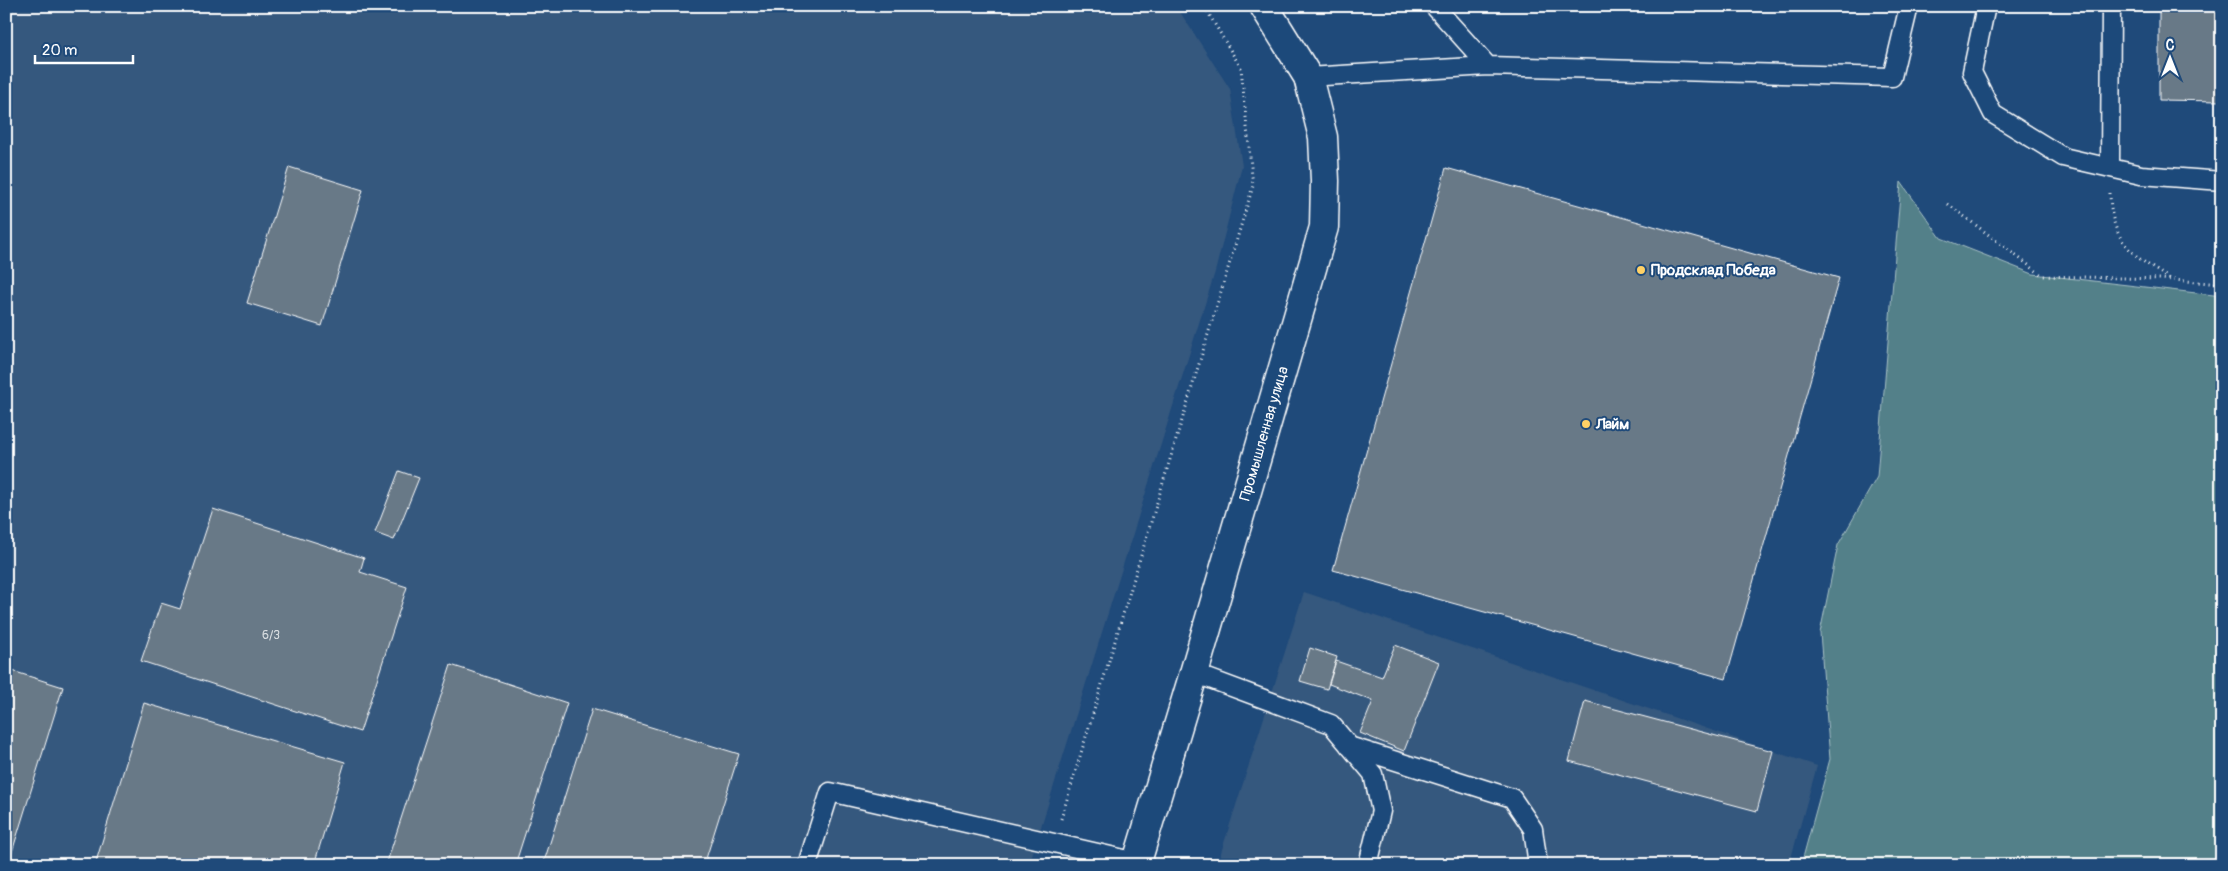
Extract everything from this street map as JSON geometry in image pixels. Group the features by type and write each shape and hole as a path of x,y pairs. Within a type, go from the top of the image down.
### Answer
{"main road":[{"name":"Промышленная улица","path":"1136,863 1194,673 1324,227 1325,181 1323,137 1308,77 1264,6"}],"lane":[{"path":"1434,6 1488,66"},
{"path":"1308,77 1488,66 1892,77 1910,6"},
{"path":"1986,6 1972,72 1993,114 2063,157 2141,174 2222,181"},
{"path":"2110,168 2111,6"},
{"path":"1194,673 1330,724 1373,774 1382,811 1368,865"},
{"path":"1349,746 1512,798 1533,829 1538,865"},
{"path":"807,865 830,792 1054,842 1136,863"}],"path":[{"path":"1054,842 1254,186 1241,68 1204,6"},
{"path":"2110,168 2111,208 2116,229 2127,248 2145,263 2172,280"},
{"path":"1948,204 2043,276 2172,280 2222,284"}],"shaded area":[{"path":"6,6 1176,6 1230,89 1242,166 1215,272 1029,865 6,865"},
{"path":"1304,592 1817,766 1789,865 1217,865"}],"green space":[{"path":"1901,182 1941,238 2033,274 2222,296 2222,865 1801,865 1830,759 1820,633 1838,545 1877,477"}],"building":[{"path":"6,6 14,6 6,31"},
{"path":"2159,6 2222,6 2222,101 2159,100"},
{"path":"289,167 363,190 322,326 247,303"},
{"name":"Лайм","path":"1446,168 1839,278 1726,679 1333,570"},
{"path":"399,471 419,478 394,540 375,533"},
{"path":"213,509 364,558 360,572 407,587 360,732 141,661 161,603 180,609"},
{"path":"1395,645 1439,662 1404,751 1360,733 1373,701 1329,684 1336,661 1382,677"},
{"path":"1310,648 1337,657 1327,689 1300,681"},
{"path":"451,665 567,703 515,865 386,865"},
{"path":"6,669 63,687 8,865 6,865"},
{"path":"1585,701 1773,751 1757,811 1569,761"},
{"path":"144,703 345,762 314,865 95,865"},
{"path":"592,709 739,754 704,865 543,865"}],"place":[{"name":"Продсклад Победа","path":"1641,270"},
{"name":"Лайм","path":"1586,424"}]}
